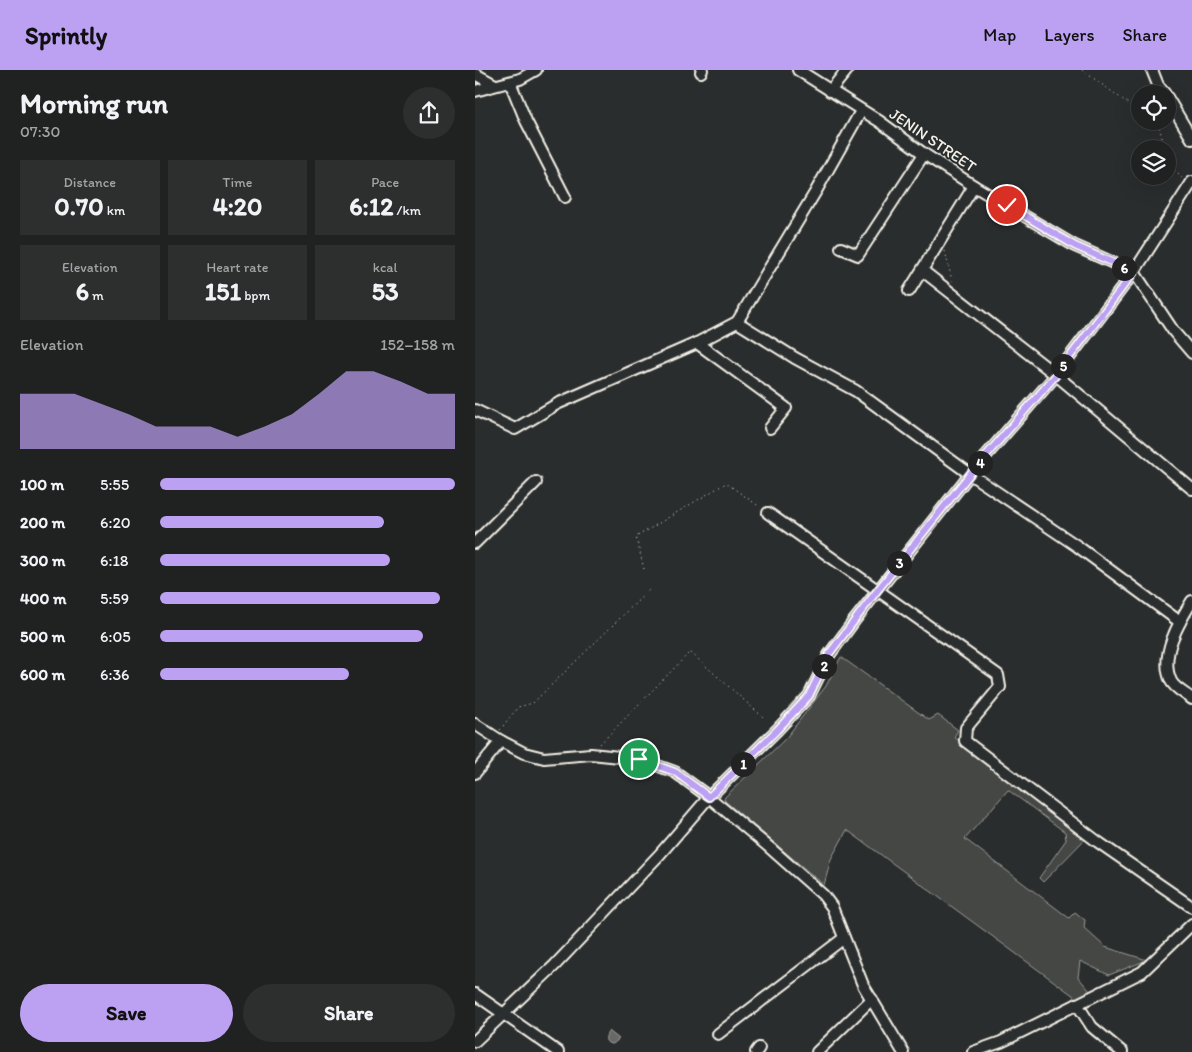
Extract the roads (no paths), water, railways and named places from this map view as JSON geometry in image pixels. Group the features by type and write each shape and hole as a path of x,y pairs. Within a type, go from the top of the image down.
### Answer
{"street":[{"path":"475,91 520,79 536,70"},
{"name":"JENIN STREET","path":"798,70 879,121 924,154 974,186 1075,246 1134,272"},
{"path":"830,91 847,70"},
{"path":"1152,70 1158,85"},
{"path":"475,74 495,85"},
{"path":"510,82 526,121 565,197"},
{"path":"475,410 515,429 557,404 697,343 737,322 817,191 861,111"},
{"path":"1176,112 1192,139"},
{"path":"841,248 858,255 924,154"},
{"path":"475,1041 575,944 660,854 709,797 809,696 829,654 970,474 1056,375 1134,272 1191,183"},
{"path":"909,291 974,186"},
{"path":"923,271 1056,375 1192,490"},
{"path":"1134,272 1174,332 1192,353"},
{"path":"737,322 795,358 856,391 970,474 1077,546 1180,622"},
{"path":"697,343 786,408 770,428"},
{"path":"475,543 536,482"},
{"path":"768,513 997,675 1000,687 966,728 965,741 1099,842 1192,907"},
{"path":"1192,601 1169,647 1168,667 1171,682 1192,699"},
{"path":"475,724 524,753 544,758 591,754 639,759 675,772 709,797 817,889 832,907 863,985 903,1052"},
{"path":"475,773 498,739"},
{"path":"973,1052 1001,1042 1141,972 1191,927"},
{"path":"718,1034 844,938"},
{"path":"475,994 558,1052"},
{"path":"817,1052 872,999"},
{"path":"1077,1004 1092,1027 1122,1052"}]}
